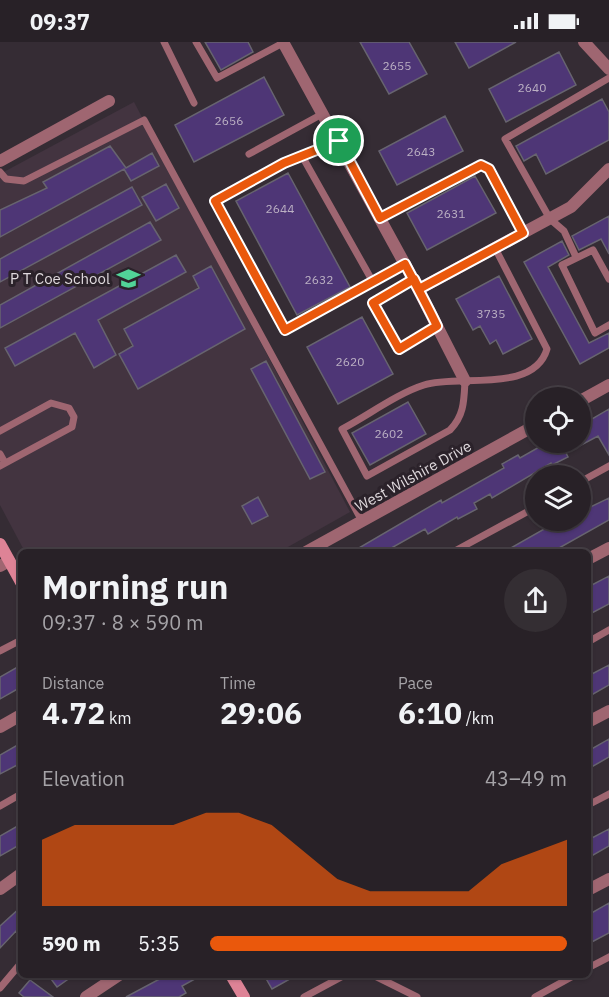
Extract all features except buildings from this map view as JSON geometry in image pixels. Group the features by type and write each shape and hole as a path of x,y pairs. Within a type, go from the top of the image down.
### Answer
{"street":[{"path":"283,42 416,284 465,381"},
{"path":"584,42 609,69"},
{"path":"0,160 109,101"},
{"path":"416,284 495,248 571,207 609,170"},
{"path":"591,395 609,385"},
{"name":"West Wilshire Drive","path":"312,549 525,431"},
{"path":"0,544 4,563 18,579"},
{"path":"591,557 609,548"},
{"path":"591,720 609,711"},
{"path":"0,727 18,717"},
{"path":"0,889 18,876"},
{"path":"591,888 609,879"},
{"path":"86,997 114,978"},
{"path":"233,978 244,997"}],"lane":[{"path":"164,42 194,103"},
{"path":"196,42 217,78 283,42"},
{"path":"576,257 564,231 550,219 506,139 609,78"},
{"path":"249,154 324,113"},
{"path":"0,172 6,179 24,181 144,120 363,521"},
{"path":"339,141 302,156 215,201 285,330 405,264"},
{"path":"302,156 373,282"},
{"path":"380,218 481,165 489,169 523,233"},
{"path":"465,381 463,409 458,422 450,430 366,476 342,429 425,385 523,374 541,362 547,349 495,248"},
{"path":"609,279 593,250 562,266 595,333 609,325"},
{"path":"416,284 373,303 399,349 437,326"},
{"path":"0,431 51,403 69,408 74,417 72,427 2,464 0,454"},
{"path":"591,476 609,466"},
{"path":"459,549 525,513"},
{"path":"591,640 609,630"},
{"path":"0,651 18,642"},
{"path":"591,803 609,794"},
{"path":"0,806 18,796"},
{"path":"591,966 609,957"},
{"path":"0,988 18,967"},
{"path":"304,997 339,978"},
{"path":"379,978 417,997"},
{"path":"535,997 570,978"}],"shaded area":[{"path":"134,102 350,512 284,549 23,549 0,505 0,174"}],"place":[{"name":"P T Coe School","path":"128,278"}],"route":[{"path":"339,141 284,163 215,201 285,330 405,264 414,279 437,326 399,349 373,303 414,279 419,289 523,233 489,169 481,165 380,218 339,141"}]}
